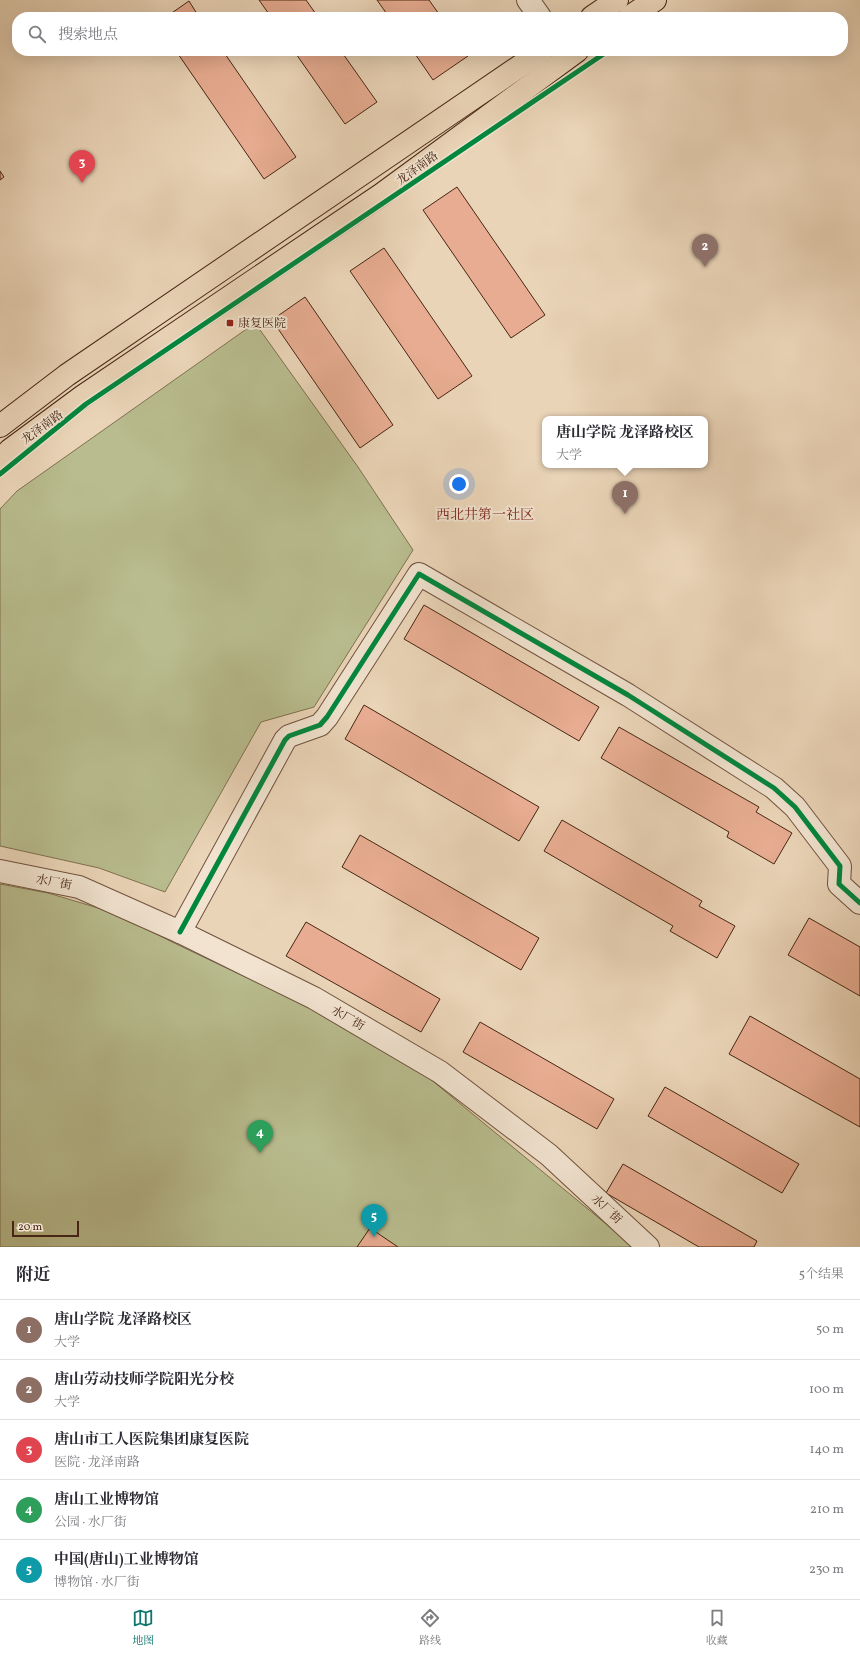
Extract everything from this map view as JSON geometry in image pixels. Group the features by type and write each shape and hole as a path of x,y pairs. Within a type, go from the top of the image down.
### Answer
{"main road":[{"path":"599,12 617,0"},
{"path":"637,12 655,0"},
{"path":"0,426 67,375 535,56"},
{"name":"龙泽南路","path":"0,460 10,450 83,396 382,194 566,56"}],"street":[{"path":"528,0 536,12"},
{"path":"180,932 285,740 289,736 320,725 327,717 419,574 628,695 774,788 795,807 840,866 838,884 860,903"},
{"name":"水厂街","path":"0,871 79,887 180,932 314,998 440,1072 549,1155 648,1247"}],"green space":[{"path":"255,323 358,467 413,550 314,707 261,722 165,892 99,868 0,846 0,509 17,491"},
{"path":"0,884 48,893 115,913 172,942 350,1027 406,1059 634,1247 0,1247"}],"building":[{"path":"259,0 306,0 314,12 267,12"},
{"path":"377,0 429,0 437,12 385,12"},
{"path":"189,1 196,12 173,12"},
{"path":"179,56 226,56 296,157 264,179"},
{"path":"297,56 345,56 377,102 345,124"},
{"path":"416,56 468,56 433,80"},
{"path":"0,171 4,177 0,180"},
{"path":"457,187 545,315 511,338 423,210"},
{"path":"384,248 472,376 438,399 350,271"},
{"path":"305,297 393,425 360,448 272,320"},
{"path":"424,605 599,707 579,741 404,639"},
{"path":"364,705 539,807 519,841 345,739"},
{"path":"619,727 759,807 756,812 792,833 774,864 727,837 729,832 601,758"},
{"path":"562,820 702,901 699,906 735,926 717,958 670,931 673,926 544,851"},
{"path":"360,835 539,938 521,970 342,867"},
{"path":"809,918 860,947 860,996 788,955"},
{"path":"306,922 440,999 421,1032 286,956"},
{"path":"750,1016 860,1079 860,1127 729,1054"},
{"path":"480,1022 614,1099 597,1129 463,1052"},
{"path":"665,1087 799,1164 782,1193 648,1116"},
{"path":"623,1164 757,1241 754,1247 699,1247 606,1193"},
{"path":"370,1228 398,1247 357,1247"}],"cycle path":[{"path":"0,474 86,404 601,56"},
{"path":"180,932 285,740 289,736 320,725 327,717 419,574 628,695 774,788 795,807 840,866 839,884 860,903"}],"place":[{"name":"唐山市工人医院集团康复医院","path":"82,183"},
{"name":"唐山劳动技师学院阳光分校","path":"705,267"},
{"name":"康复医院","path":"230,323"},
{"name":"唐山学院 龙泽路校区","path":"625,514"},
{"name":"唐山工业博物馆","path":"260,1153"},
{"name":"中国(唐山)工业博物馆","path":"374,1237"}],"district":[{"name":"西北井第一社区","path":"485,514"}]}
